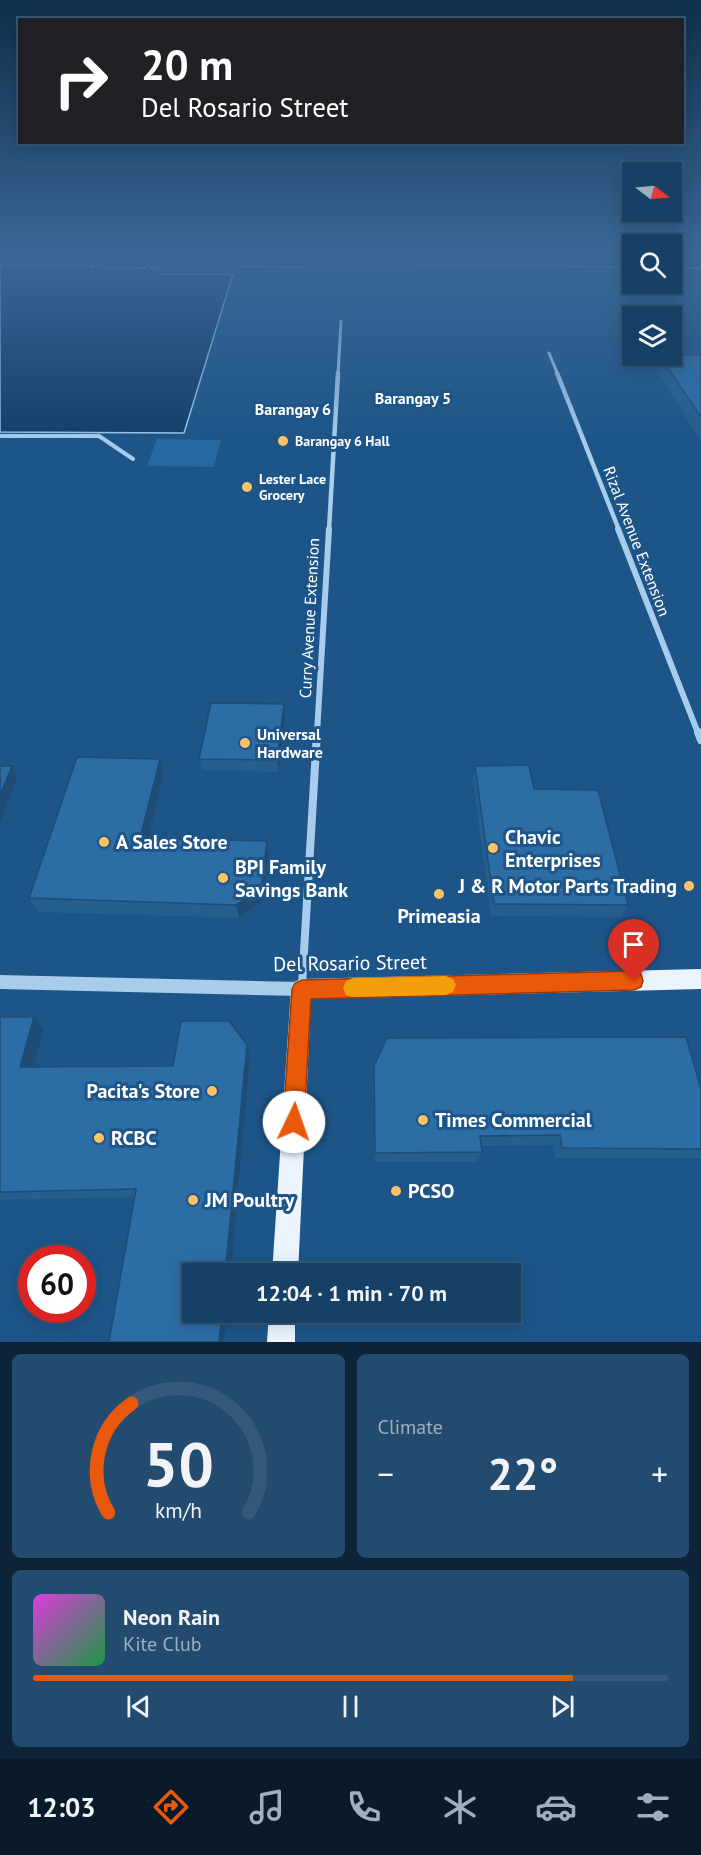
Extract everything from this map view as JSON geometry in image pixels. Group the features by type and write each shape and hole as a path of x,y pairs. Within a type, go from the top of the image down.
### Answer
{"main road":[{"name":"Del Rosario Street","path":"302,989 701,979"},
{"path":"286,1263 302,989"},
{"path":"281,1342 282,1323"}],"street":[{"name":"Curry Avenue Extension","path":"302,989 341,321"},
{"name":"Rizal Avenue Extension","path":"549,353 701,740"},
{"path":"0,436 99,436 133,459"},
{"name":"Del Rosario Street","path":"0,982 302,989"}],"shaded area":[{"path":"0,318 220,318 184,433 0,432"},
{"path":"157,439 221,440 214,467 147,466"}],"building":[{"path":"682,355 701,355 701,417 667,366 682,366"},
{"name":"Universal Hardware","path":"211,703 284,704 277,760 199,759"},
{"path":"77,757 160,759 140,838 267,841 261,887 236,905 29,898"},
{"path":"529,765 534,789 598,790 628,905 494,904 475,766"},
{"path":"0,766 12,766 0,795"},
{"path":"0,1017 34,1017 20,1067 173,1066 181,1021 229,1021 247,1045 226,1263 182,1263 182,1323 221,1323 219,1342 109,1342 136,1189 0,1192"},
{"path":"686,1037 701,1089 701,1149 562,1148 560,1135 480,1136 482,1152 375,1153 374,1066 387,1038"}],"slow traffic":[{"path":"353,988 446,985"}],"place":[{"name":"Barangay 6 Hall","path":"283,441"},
{"name":"Lester Lace Grocery","path":"247,487"},
{"name":"Universal Hardware","path":"245,743"},
{"name":"A Sales Store","path":"104,842"},
{"name":"Chavic Enterprises","path":"493,848"},
{"name":"BPI Family Savings Bank","path":"223,878"},
{"name":"J & R Motor Parts Trading","path":"689,886"},
{"name":"Primeasia","path":"439,894"},
{"name":"Pacita's Store","path":"212,1091"},
{"name":"Times Commercial","path":"423,1120"},
{"name":"RCBC","path":"99,1138"},
{"name":"PCSO","path":"396,1191"},
{"name":"JM Poultry","path":"193,1200"}],"district":[{"name":"Barangay 5","path":"413,398"},
{"name":"Barangay 6","path":"293,409"}],"route":[{"path":"294,1122 302,989 634,981"}]}
